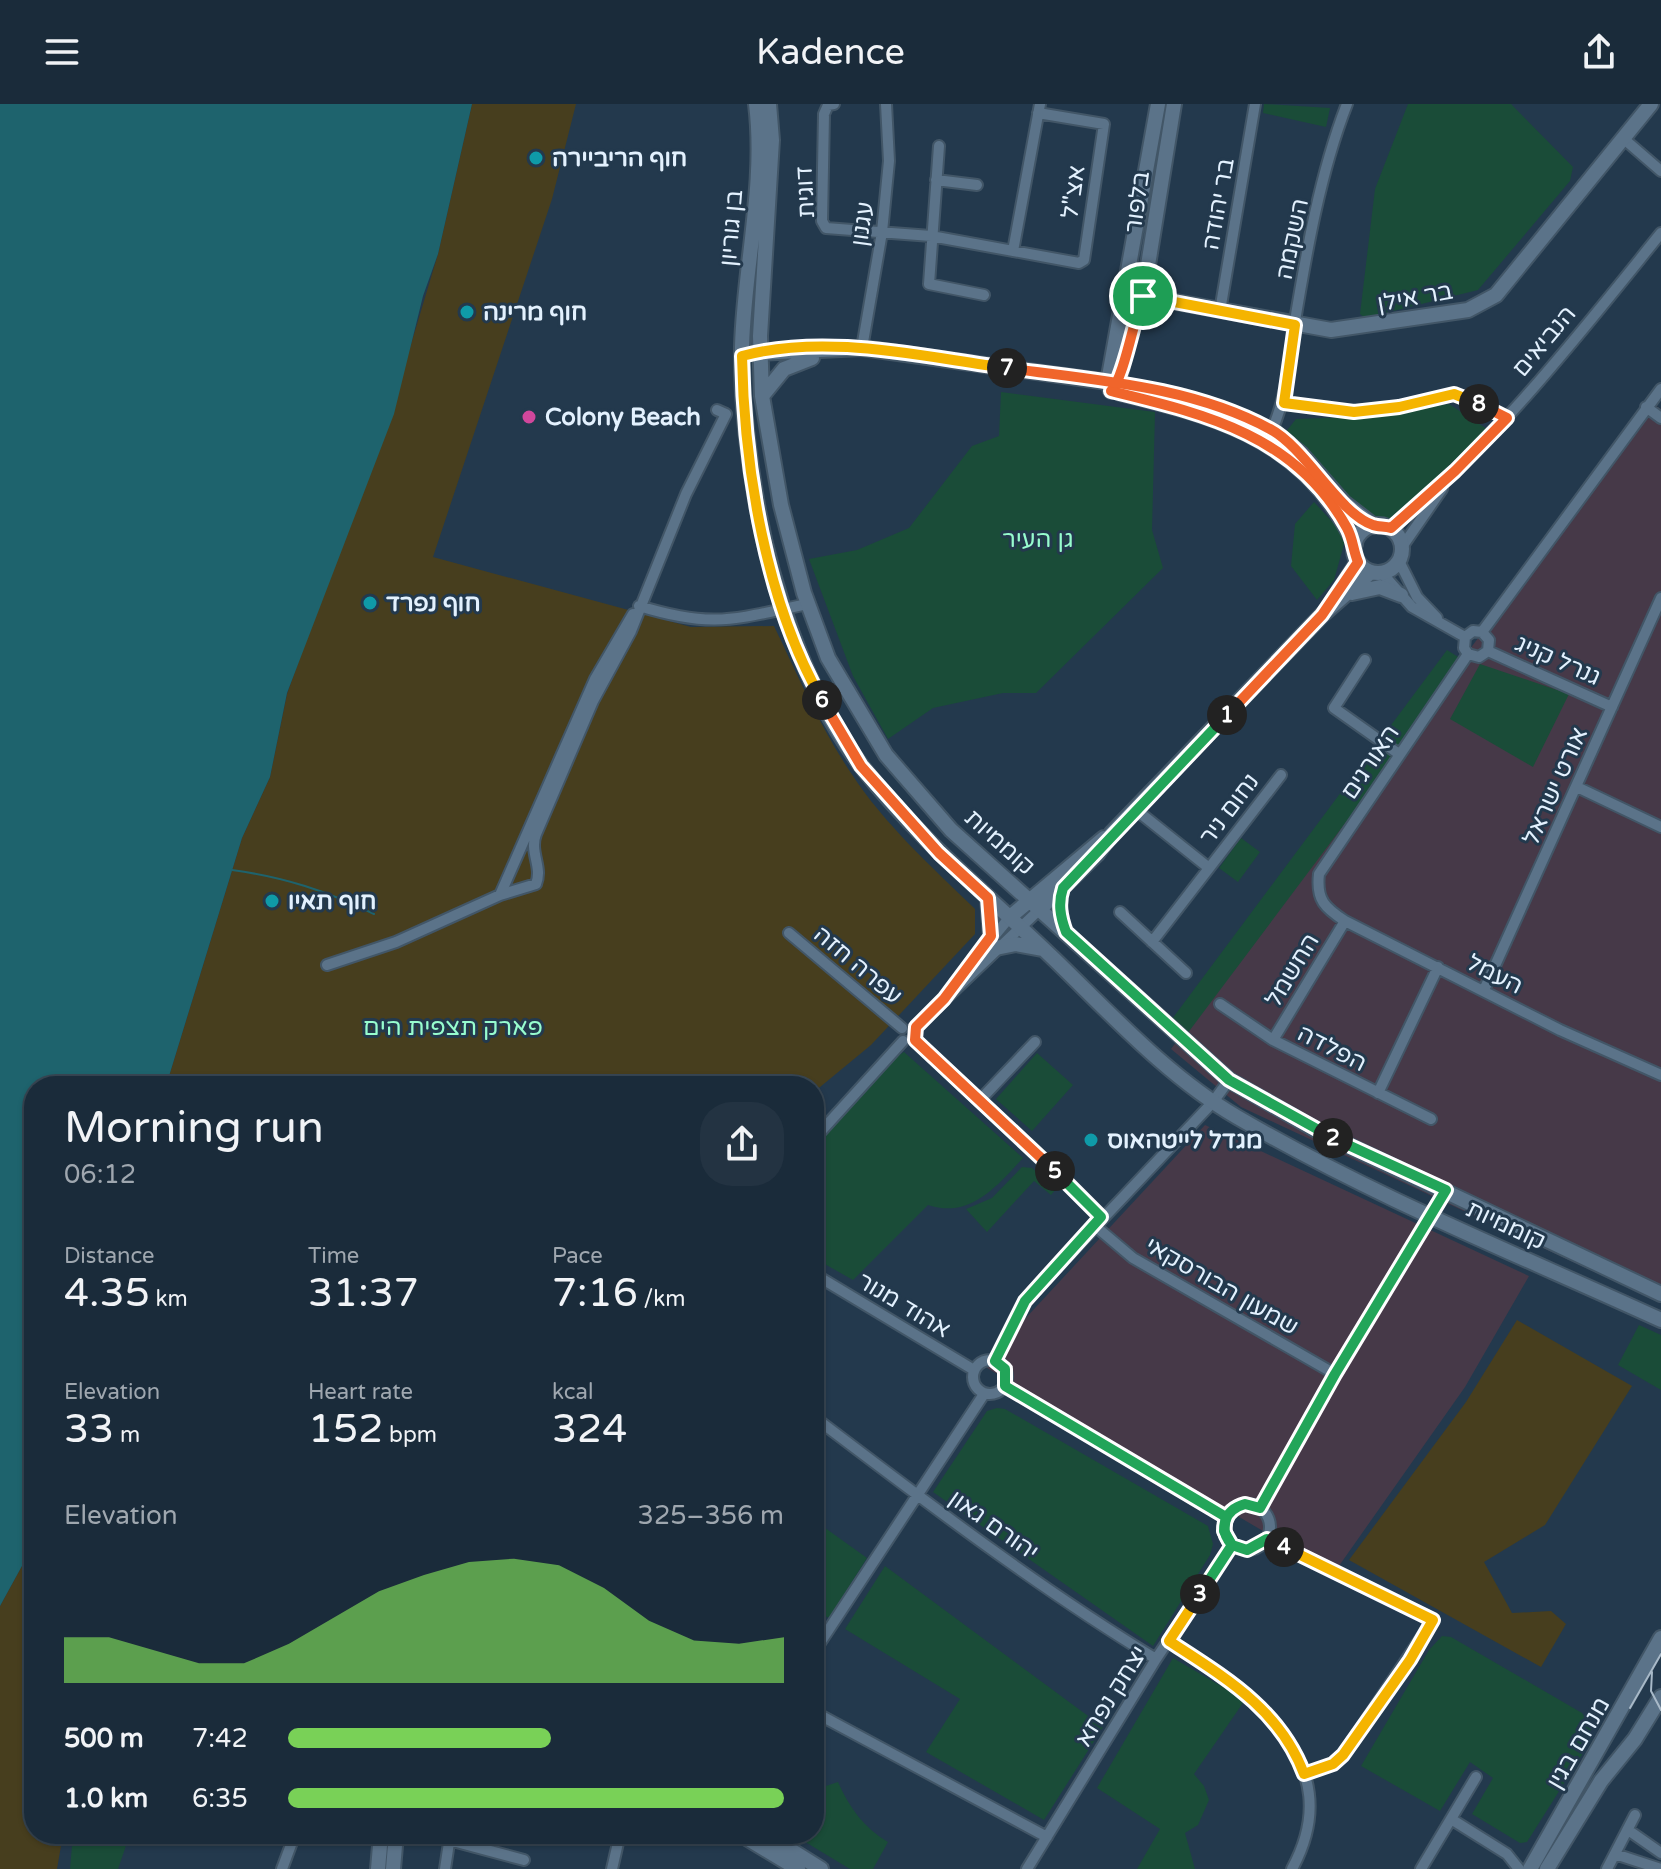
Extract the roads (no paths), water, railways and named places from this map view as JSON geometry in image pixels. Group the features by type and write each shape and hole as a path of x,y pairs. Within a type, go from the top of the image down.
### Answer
{"street":[{"name":"בן גוריון","path":"742,356 756,204 759,132 756,104"},
{"name":"בן גוריון","path":"761,355 772,140 769,104"},
{"name":"דוגית","path":"834,104 828,105 824,114 822,221 826,228 882,232"},
{"name":"עגנון","path":"862,348 882,232 889,161 886,104"},
{"name":"בלפור","path":"1112,386 1158,104"},
{"name":"בלפור","path":"1118,361 1143,296 1174,104"},
{"name":"בר יהודה","path":"1220,311 1255,104"},
{"name":"השקמה","path":"1272,430 1284,403 1295,325 1322,193 1347,104"},
{"name":"בר אילן","path":"1143,296 1331,330 1362,328 1468,310 1496,295 1651,104"},
{"path":"882,232 931,236 1013,251 1039,108"},
{"name":"אצ\"ל","path":"1013,251 1079,263 1084,260 1104,124 1039,108"},
{"path":"1624,139 1661,171"},
{"path":"939,146 929,284 984,295"},
{"path":"936,180 977,185"},
{"name":"הנביאים","path":"1391,528 1455,471 1536,387 1661,233"},
{"path":"762,291 765,326 772,340 817,353 1145,389 1225,410 1272,430 1301,454 1343,502 1374,526 1391,528 1417,597 1444,625"},
{"path":"742,356 862,348 1085,379 1243,429 1277,450 1312,481 1346,525 1355,544 1358,562 1322,615"},
{"path":"762,396 784,369 817,353"},
{"name":"קוממיות","path":"761,355 762,396 781,505 808,604 828,658 886,755 951,830 1229,1080 1320,1132 1661,1294"},
{"name":"קוממיות","path":"742,356 753,483 783,610 814,685 861,766 939,853 1016,922 1137,1039 1213,1102 1325,1165 1661,1320"},
{"path":"1085,379 1118,361 1145,389"},
{"path":"1482,632 1661,389"},
{"path":"1284,403 1354,412 1399,407 1454,394 1507,418"},
{"path":"1646,407 1661,418"},
{"path":"327,965 396,942 500,895 536,884 540,875 533,850 536,834 593,701 631,631 681,506 726,414 717,410"},
{"name":"הנביאים","path":"1401,554 1455,471"},
{"path":"1355,544 1361,532 1374,526"},
{"path":"824,1128 903,1041 915,1040 916,1027 993,942 1112,833 1322,615 1401,554"},
{"path":"1358,562 1376,573 1424,616 1465,637"},
{"path":"1348,594 1373,587 1401,595"},
{"name":"אורט ישראל","path":"1484,990 1661,598"},
{"path":"639,606 680,619 710,622 742,620 808,604"},
{"path":"500,895 595,679 639,606"},
{"path":"1473,631 1482,632 1489,640 1488,651 1479,657 1468,654 1464,648 1465,637 1473,631"},
{"name":"גנרל קניג","path":"1488,651 1612,707"},
{"name":"האורגים","path":"1319,897 1319,874 1468,654"},
{"path":"1365,660 1334,708 1399,754"},
{"name":"נחום ניר","path":"1152,942 1281,775"},
{"path":"1577,787 1661,827"},
{"name":"נחום ניר","path":"1135,809 1209,868"},
{"path":"512,867 514,880 527,889"},
{"path":"1010,882 1030,886 1057,885"},
{"path":"1057,885 1066,932"},
{"name":"העמל","path":"1319,897 1327,909 1345,921 1560,1030 1661,1075"},
{"path":"988,898 993,942"},
{"path":"1120,912 1186,973"},
{"name":"החשמל","path":"1273,1040 1345,921"},
{"name":"עפרה חזה","path":"789,933 902,1028"},
{"path":"993,942 1045,950"},
{"path":"1378,1093 1438,967"},
{"name":"הפלדה","path":"1220,1004 1273,1040 1431,1119"},
{"path":"903,1041 902,1028 910,1025 916,1027"},
{"name":"שמעון הבורסקאי","path":"915,1040 980,1100 1133,1258 1335,1374"},
{"path":"980,1100 1035,1042"},
{"path":"995,1361 1025,1301 1213,1102 1229,1080"},
{"path":"1260,1508 1335,1374 1446,1190"},
{"name":"אהוד מנור","path":"824,1280 974,1370"},
{"path":"995,1361 1005,1369 1005,1386 996,1394 984,1394 975,1386 974,1370 983,1362 995,1361"},
{"path":"1005,1386 1226,1517"},
{"path":"824,1637 984,1394"},
{"name":"יהורם גאון","path":"824,1425 918,1496 1106,1629 1156,1659"},
{"path":"1245,1504 1260,1508 1270,1523 1267,1539 1247,1550 1232,1545 1224,1531 1226,1517 1230,1511 1245,1504"},
{"path":"1267,1539 1433,1620 1410,1660 1343,1755 1333,1764 1304,1774"},
{"name":"יצחק נפחא","path":"1027,1869 1156,1659 1232,1545"},
{"name":"מנחם בגין","path":"1530,1869 1661,1638"},
{"path":"1169,1641 1259,1704 1284,1730 1304,1774 1308,1801 1306,1831 1292,1869"},
{"name":"מנחם בגין","path":"1547,1869 1601,1781 1635,1739 1661,1697"},
{"path":"824,1717 1047,1837"},
{"path":"1421,1869 1476,1777"},
{"path":"1607,1869 1635,1815"},
{"path":"1451,1819 1507,1854 1519,1869"},
{"path":"1628,1830 1661,1853"},
{"path":"282,1869 291,1844"},
{"path":"378,1869 380,1844"},
{"path":"393,1869 395,1844"},
{"path":"445,1869 449,1844"},
{"path":"473,1844 524,1860"},
{"path":"612,1869 618,1844"},
{"path":"757,1844 798,1869"},
{"path":"781,1844 821,1869"},
{"path":"1507,1854 1521,1856 1540,1853"},
{"path":"1615,1854 1661,1869"}],"waterway":[{"path":"232,870 305,886 374,914"}],"tram line":[{"path":"1630,1708 1661,1654"},
{"path":"1652,1672 1651,1691 1661,1710"}],"place":[{"name":"חוף הריביירה","path":"536,158"},
{"name":"חוף מרינה","path":"467,312"},
{"name":"Colony Beach","path":"529,417"},
{"name":"חוף נפרד","path":"370,603"},
{"name":"חוף תאיו","path":"272,901"},
{"name":"מגדל לייטהאוס","path":"1091,1140"}],"park label":[{"name":"גן העיר","path":"1038,539"},
{"name":"פארק תצפית הים","path":"453,1027"}]}
